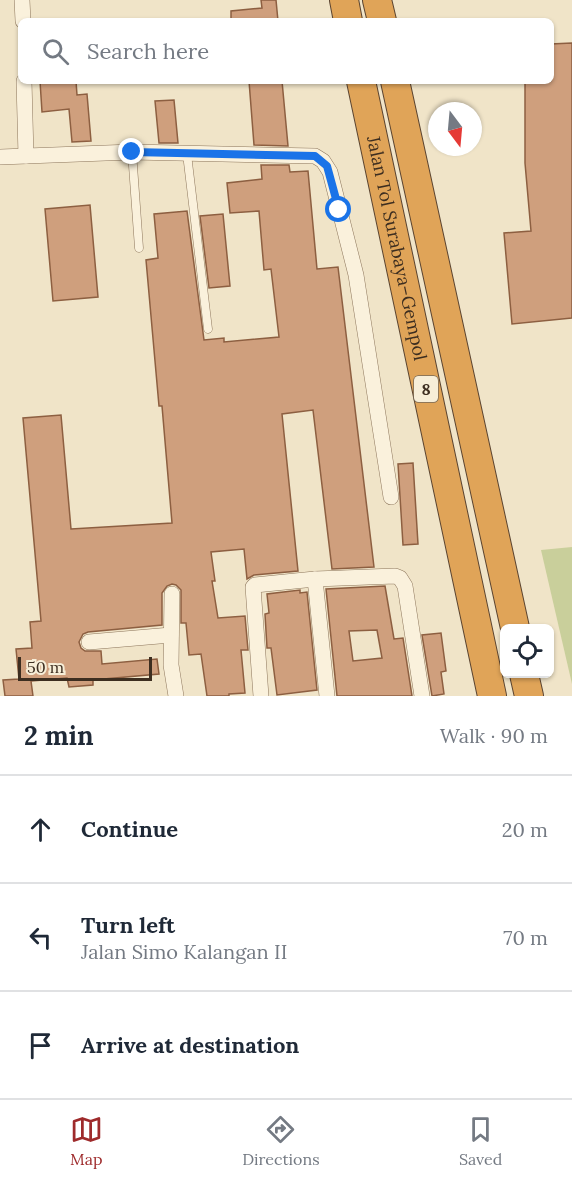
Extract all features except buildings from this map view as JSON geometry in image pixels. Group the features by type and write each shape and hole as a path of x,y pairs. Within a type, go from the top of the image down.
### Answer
{"highway":[{"path":"344,0 347,18"},
{"path":"377,0 381,18"},
{"name":"Jalan Tol Surabaya–Gempol","path":"362,84 492,696"},
{"name":"Jalan Tol Surabaya–Gempol","path":"396,84 514,624"},
{"path":"525,678 529,696"}],"street":[{"path":"22,0 23,18"},
{"path":"24,84 26,156"},
{"path":"0,157 132,152 315,156 323,160 330,172 356,275 391,497"},
{"path":"261,696 253,587 255,585 315,579 395,576 400,578 405,586 422,696"},
{"path":"315,579 327,696"},
{"path":"172,594 171,665 176,696"},
{"path":"89,642 171,635"}],"lane":[{"path":"132,152 139,248"},
{"path":"187,154 208,329"}],"green space":[{"path":"572,547 572,684 541,550"}],"route":[{"path":"132,152 315,156 323,160 330,172 339,210"}]}
